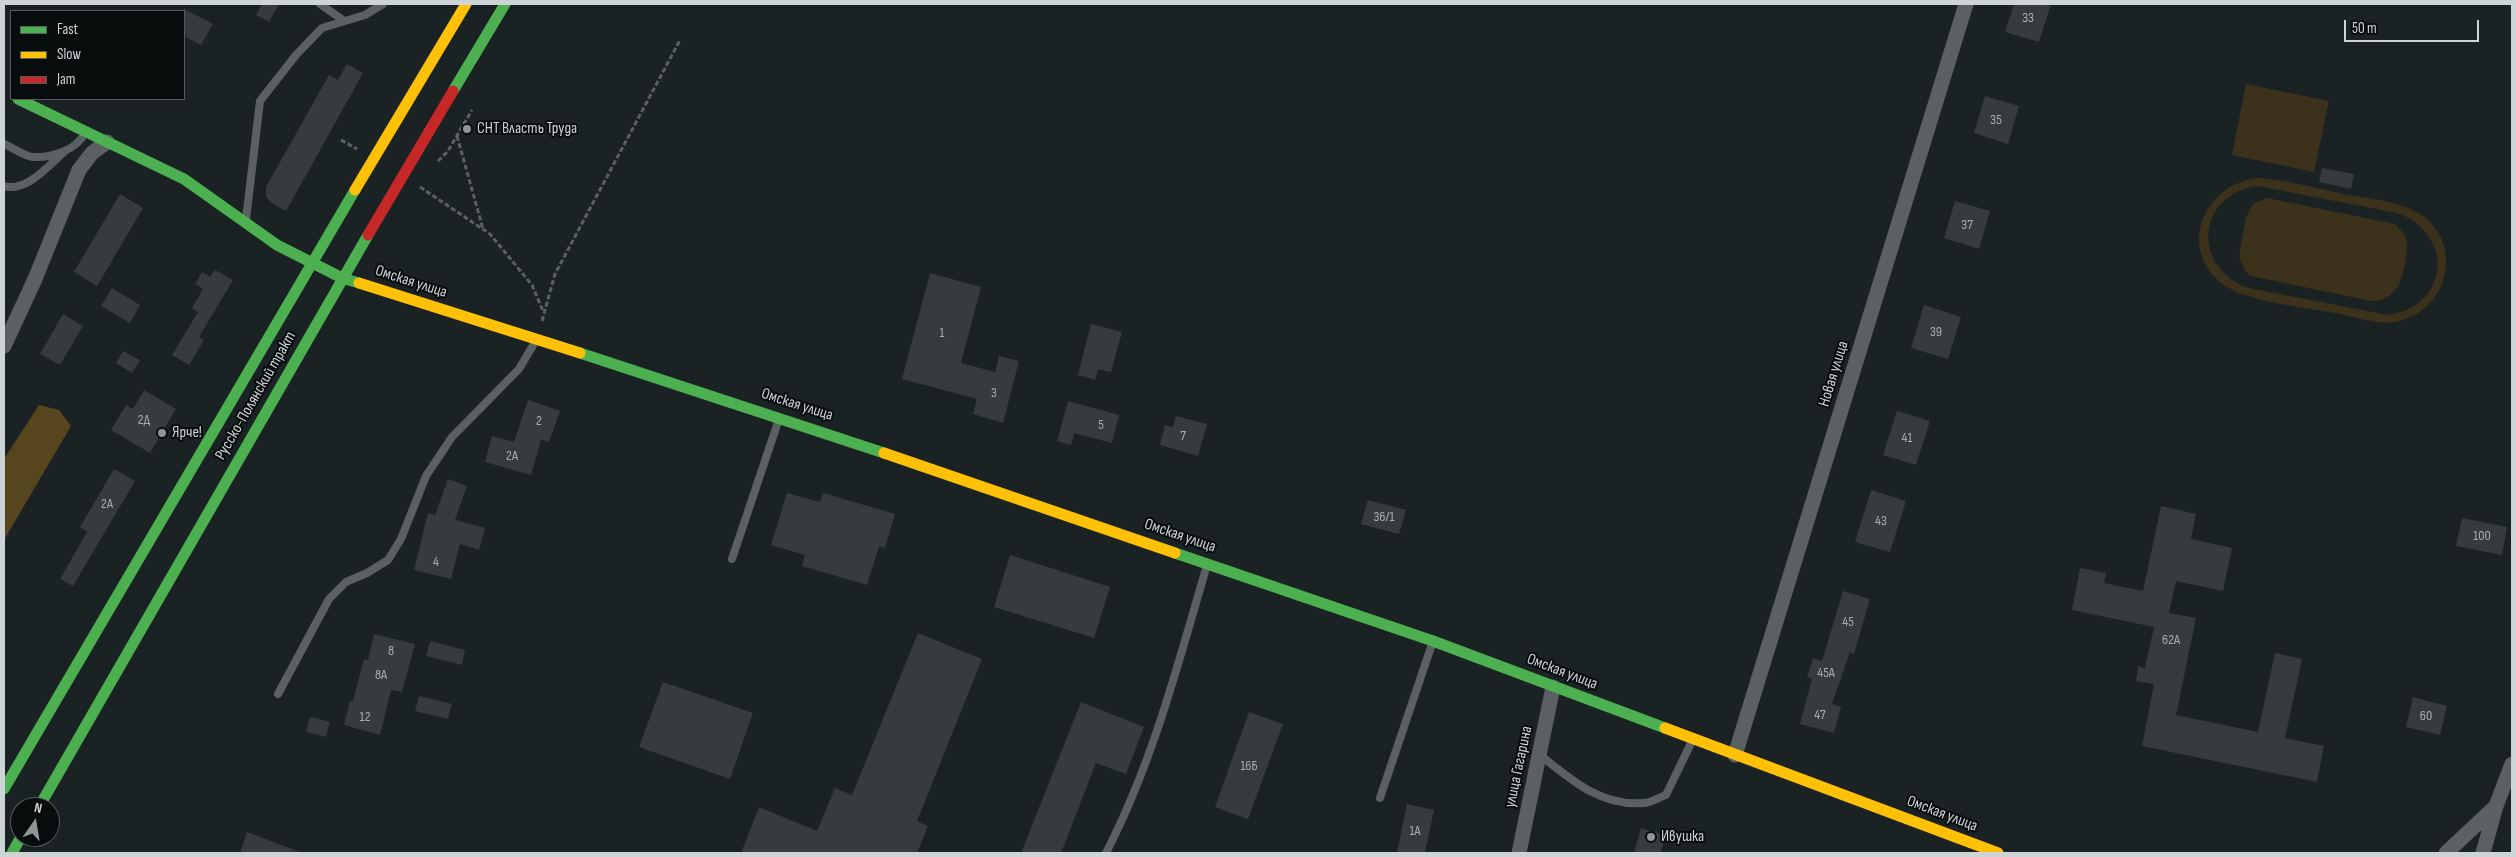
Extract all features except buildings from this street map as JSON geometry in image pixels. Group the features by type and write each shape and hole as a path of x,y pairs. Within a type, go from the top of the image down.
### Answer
{"street":[{"name":"Русско-Полянский тракт","path":"4,789 311,264 466,4"},
{"name":"Русско-Полянский тракт","path":"45,797 342,278 505,4"},
{"name":"Новая улица","path":"1735,755 1966,4"},
{"name":"Омская улица","path":"20,100 85,133 184,179 277,245 311,264 342,278 780,417 1433,641 1998,853"},
{"path":"4,346 35,279 79,170 92,153 106,142"},
{"name":"улица Гагарина","path":"1519,853 1553,687"},
{"path":"2484,853 2496,806 2512,764"},
{"path":"2446,853 2471,832 2496,806"}],"lane":[{"path":"320,4 343,20"},
{"path":"245,222 260,101 296,55 322,28 343,20 365,15 383,4"},
{"path":"4,186 9,188 31,180 64,152 80,142 85,133"},
{"path":"4,144 32,157 64,152"},
{"path":"278,694 330,599 346,582 367,573 388,560 401,539 426,476 452,437 519,369 536,340"},
{"path":"732,559 780,417"},
{"path":"1106,853 1130,807 1162,720 1207,563"},
{"path":"1380,798 1433,641"},
{"path":"1539,754 1581,788 1611,800 1645,803 1666,795 1693,740"}],"path":[{"path":"536,340 555,274 680,40"},
{"path":"448,151 472,110"},
{"path":"457,135 483,229"},
{"path":"341,140 364,154"},
{"path":"416,185 483,229 513,259 532,285 544,313"}],"shaded area":[{"path":"2246,84 2329,101 2314,172 2232,155"},
{"path":"2258,178 2280,180 2395,203 2414,211 2423,216 2435,228 2443,243 2446,258 2445,274 2440,289 2431,302 2419,313 2403,320 2388,323 2279,304 2234,291 2224,285 2209,271 2201,254 2199,237 2202,221 2210,205 2223,192 2239,183","holes":["2258,186 2397,213 2416,223 2429,236 2436,252 2438,268 2433,284 2424,298 2409,309 2388,315 2249,288 2230,278 2217,265 2210,249 2208,232 2213,217 2222,202 2237,192"]},
{"path":"2267,198 2395,224 2405,235 2407,242 2403,272 2396,289 2390,296 2381,300 2371,301 2251,276 2245,271 2239,257 2246,217 2253,204"},
{"path":"39,405 59,410 71,426 4,540 4,459"}],"traffic: fast":[{"path":"453,91 505,4"},
{"path":"20,100 184,179 277,245 342,278 359,283"},
{"path":"4,789 355,190"},
{"path":"45,797 368,235"},
{"path":"580,353 884,453"},
{"path":"1175,553 1433,641 1665,728"},
{"path":"12,853 15,847"}],"traffic: slow":[{"path":"355,190 466,4"},
{"path":"359,283 580,353"},
{"path":"884,453 1175,553"},
{"path":"1665,728 1998,853"}],"traffic: jam":[{"path":"368,235 453,91"}],"place":[{"name":"СНТ Власть Труда","path":"467,129"},
{"name":"Ярче!","path":"162,433"},
{"name":"Ивушка","path":"1651,837"}]}
